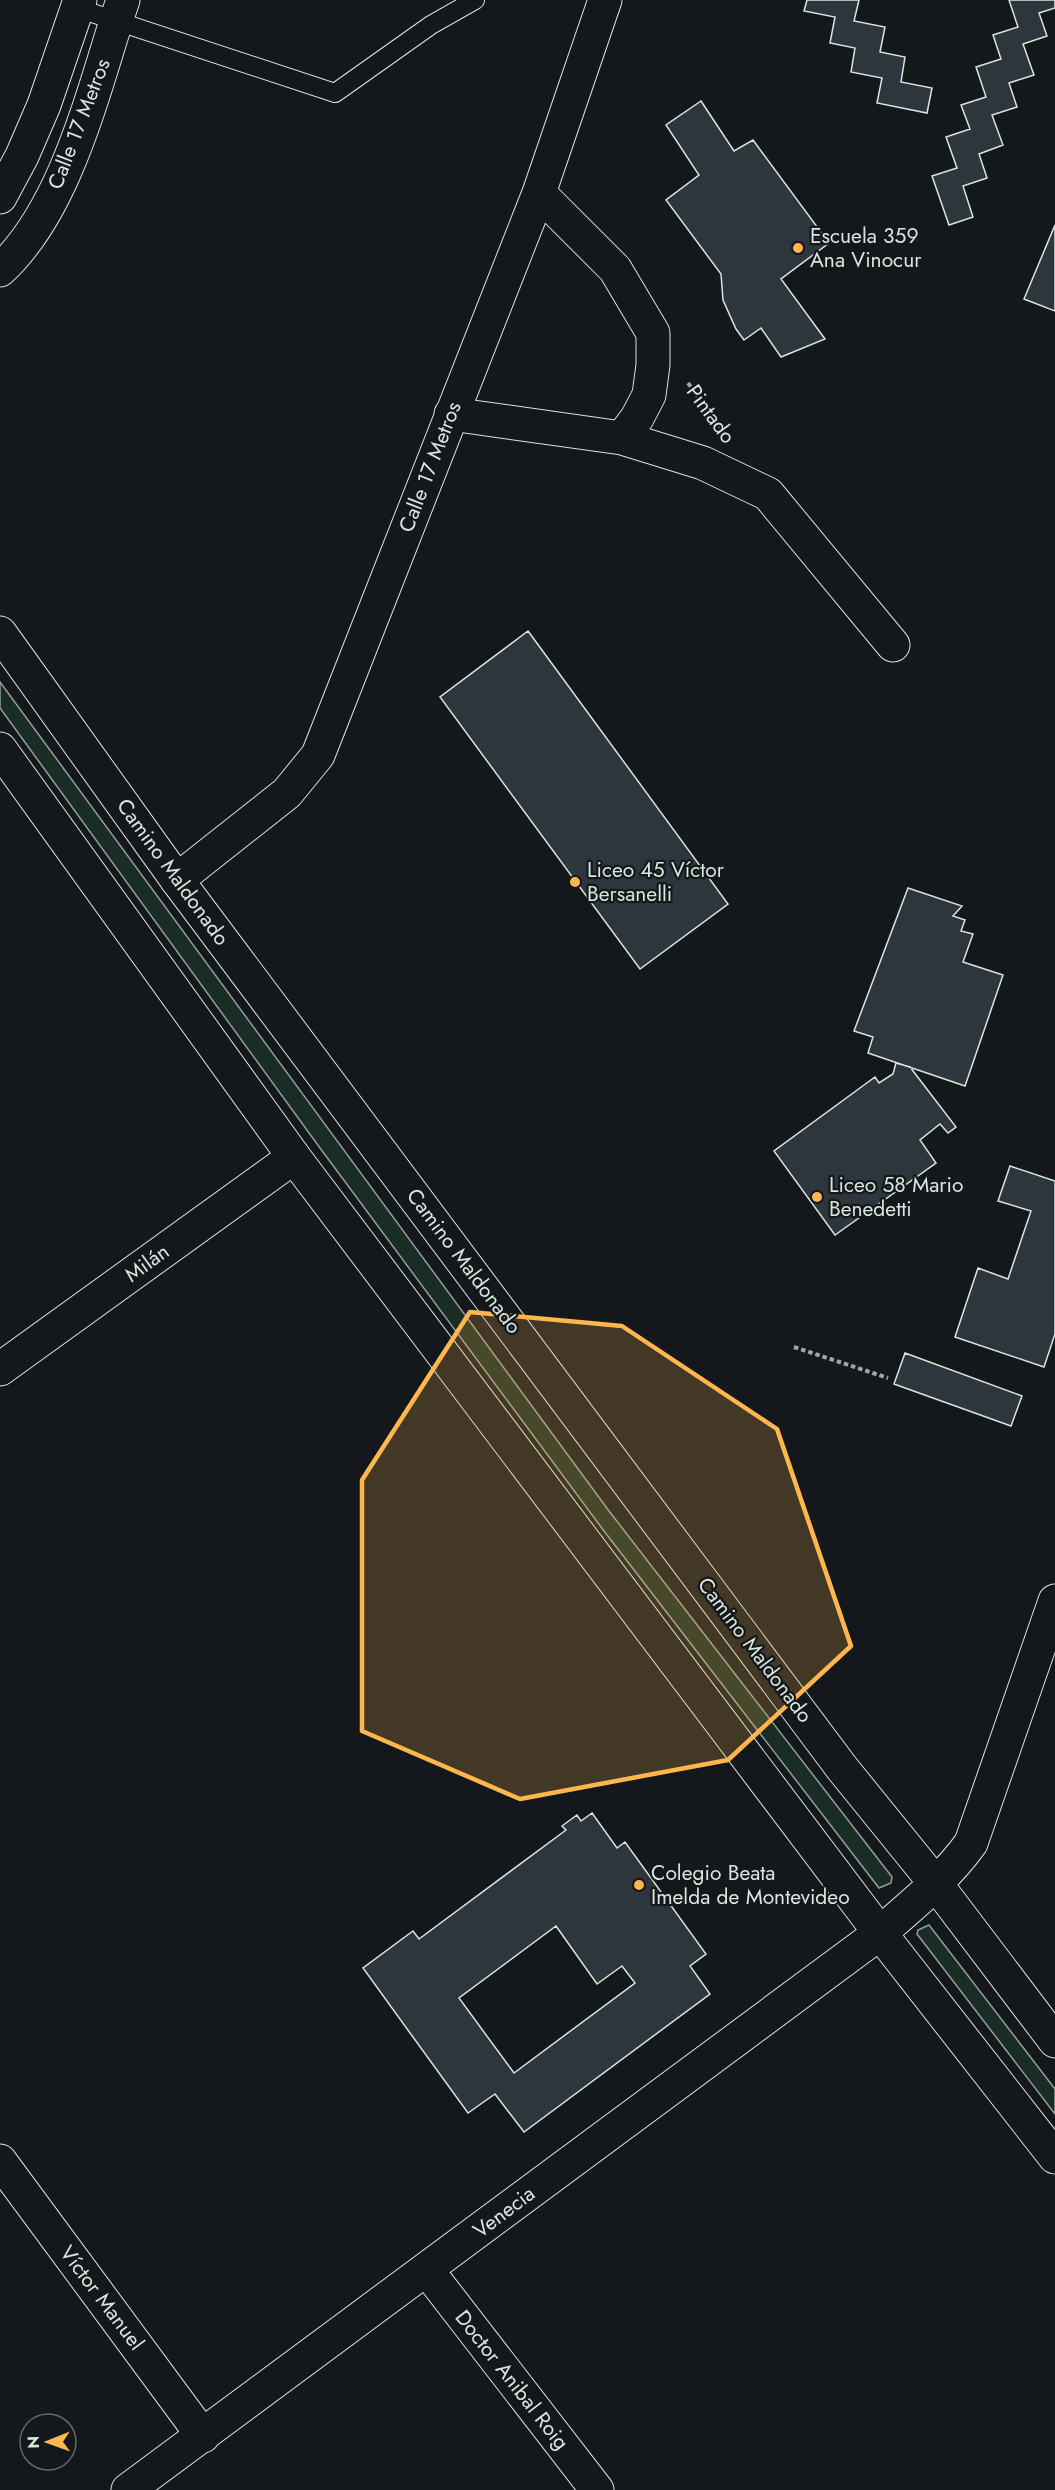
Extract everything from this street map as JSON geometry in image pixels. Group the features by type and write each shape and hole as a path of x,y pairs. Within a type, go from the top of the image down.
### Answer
{"street":[{"name":"Calle 17 Metros","path":"177,880 287,793 318,755 539,193 605,0"},
{"name":"Calle 17 Metros","path":"0,197 22,156 44,105 78,4"},
{"name":"Calle 17 Metros","path":"0,270 14,257 42,217 70,161 120,10"},
{"path":"539,193 615,269 653,333 653,365 649,396 637,418 622,438"},
{"name":"Pintado","path":"451,414 622,438 703,463 768,494 893,645"},
{"name":"Camino Maldonado","path":"0,633 177,880 842,1768 936,1884 1055,2041"},
{"path":"0,749 294,1157 880,1933 1055,2157"},
{"name":"Milán","path":"0,1369 294,1157"},
{"path":"880,1933 936,1884 956,1864 971,1843 1055,1601"},
{"name":"Venecia","path":"128,2490 880,1933"},
{"name":"Víctor Manuel","path":"0,2161 203,2436"},
{"name":"Doctor Anibal Roig","path":"427,2270 597,2490"}],"lane":[{"path":"78,4 120,10 335,93 431,25 475,0"}],"path":[{"name":"Pintado","path":"687,381 728,437"},
{"path":"794,1347 888,1378"}],"highlighted area":[{"path":"470,1312 622,1326 777,1429 851,1646 728,1760 520,1799 362,1731 362,1480"}],"green space":[{"path":"0,682 609,1511 892,1877 891,1883 879,1888 604,1531 320,1148 0,708"},
{"path":"929,1925 1055,2089 1055,2114 917,1934 918,1930"}],"building":[{"path":"807,0 859,0 854,21 885,27 880,52 905,57 901,82 932,88 927,113 877,103 882,78 851,72 855,48 830,43 835,17 804,11"},
{"path":"1009,0 1055,0 1055,8 1039,13 1047,36 1023,44 1034,75 1009,83 1017,107 992,115 1003,145 979,154 987,178 963,186 973,217 949,225 932,176 957,168 946,137 970,129 961,105 986,97 976,67 1001,59 993,35 1018,27"},
{"path":"701,101 734,151 753,140 829,243 781,279 825,339 781,357 761,328 744,340 736,329 723,300 721,274 666,200 699,175 666,125"},
{"path":"1055,225 1055,311 1024,299"},
{"path":"528,631 728,904 640,969 440,697"},
{"path":"908,888 962,906 953,916 965,920 961,931 973,934 963,962 1003,975 965,1086 868,1053 873,1037 854,1031"},
{"path":"896,1063 910,1067 956,1127 948,1133 940,1124 920,1140 936,1163 835,1235 774,1151 875,1077 879,1083 893,1074"},
{"path":"1010,1166 1055,1181 1055,1334 1044,1367 955,1337 978,1268 1008,1279 1031,1211 998,1201"},
{"path":"905,1353 1022,1396 1011,1426 894,1384"},
{"path":"592,1813 617,1848 625,1842 706,1954 690,1966 710,1994 524,2132 495,2094 468,2113 363,1968 413,1931 419,1939 566,1830 562,1826 577,1815 581,1821","holes":["556,1926 597,1984 622,1966 635,1983 514,2073 459,1998"]}],"place":[{"name":"Escuela 359 Ana Vinocur","path":"798,248"},
{"name":"Liceo 45 Víctor Bersanelli","path":"575,882"},
{"name":"Liceo 58 Mario Benedetti","path":"817,1197"},
{"name":"Colegio Beata Imelda de Montevideo","path":"639,1885"}]}
